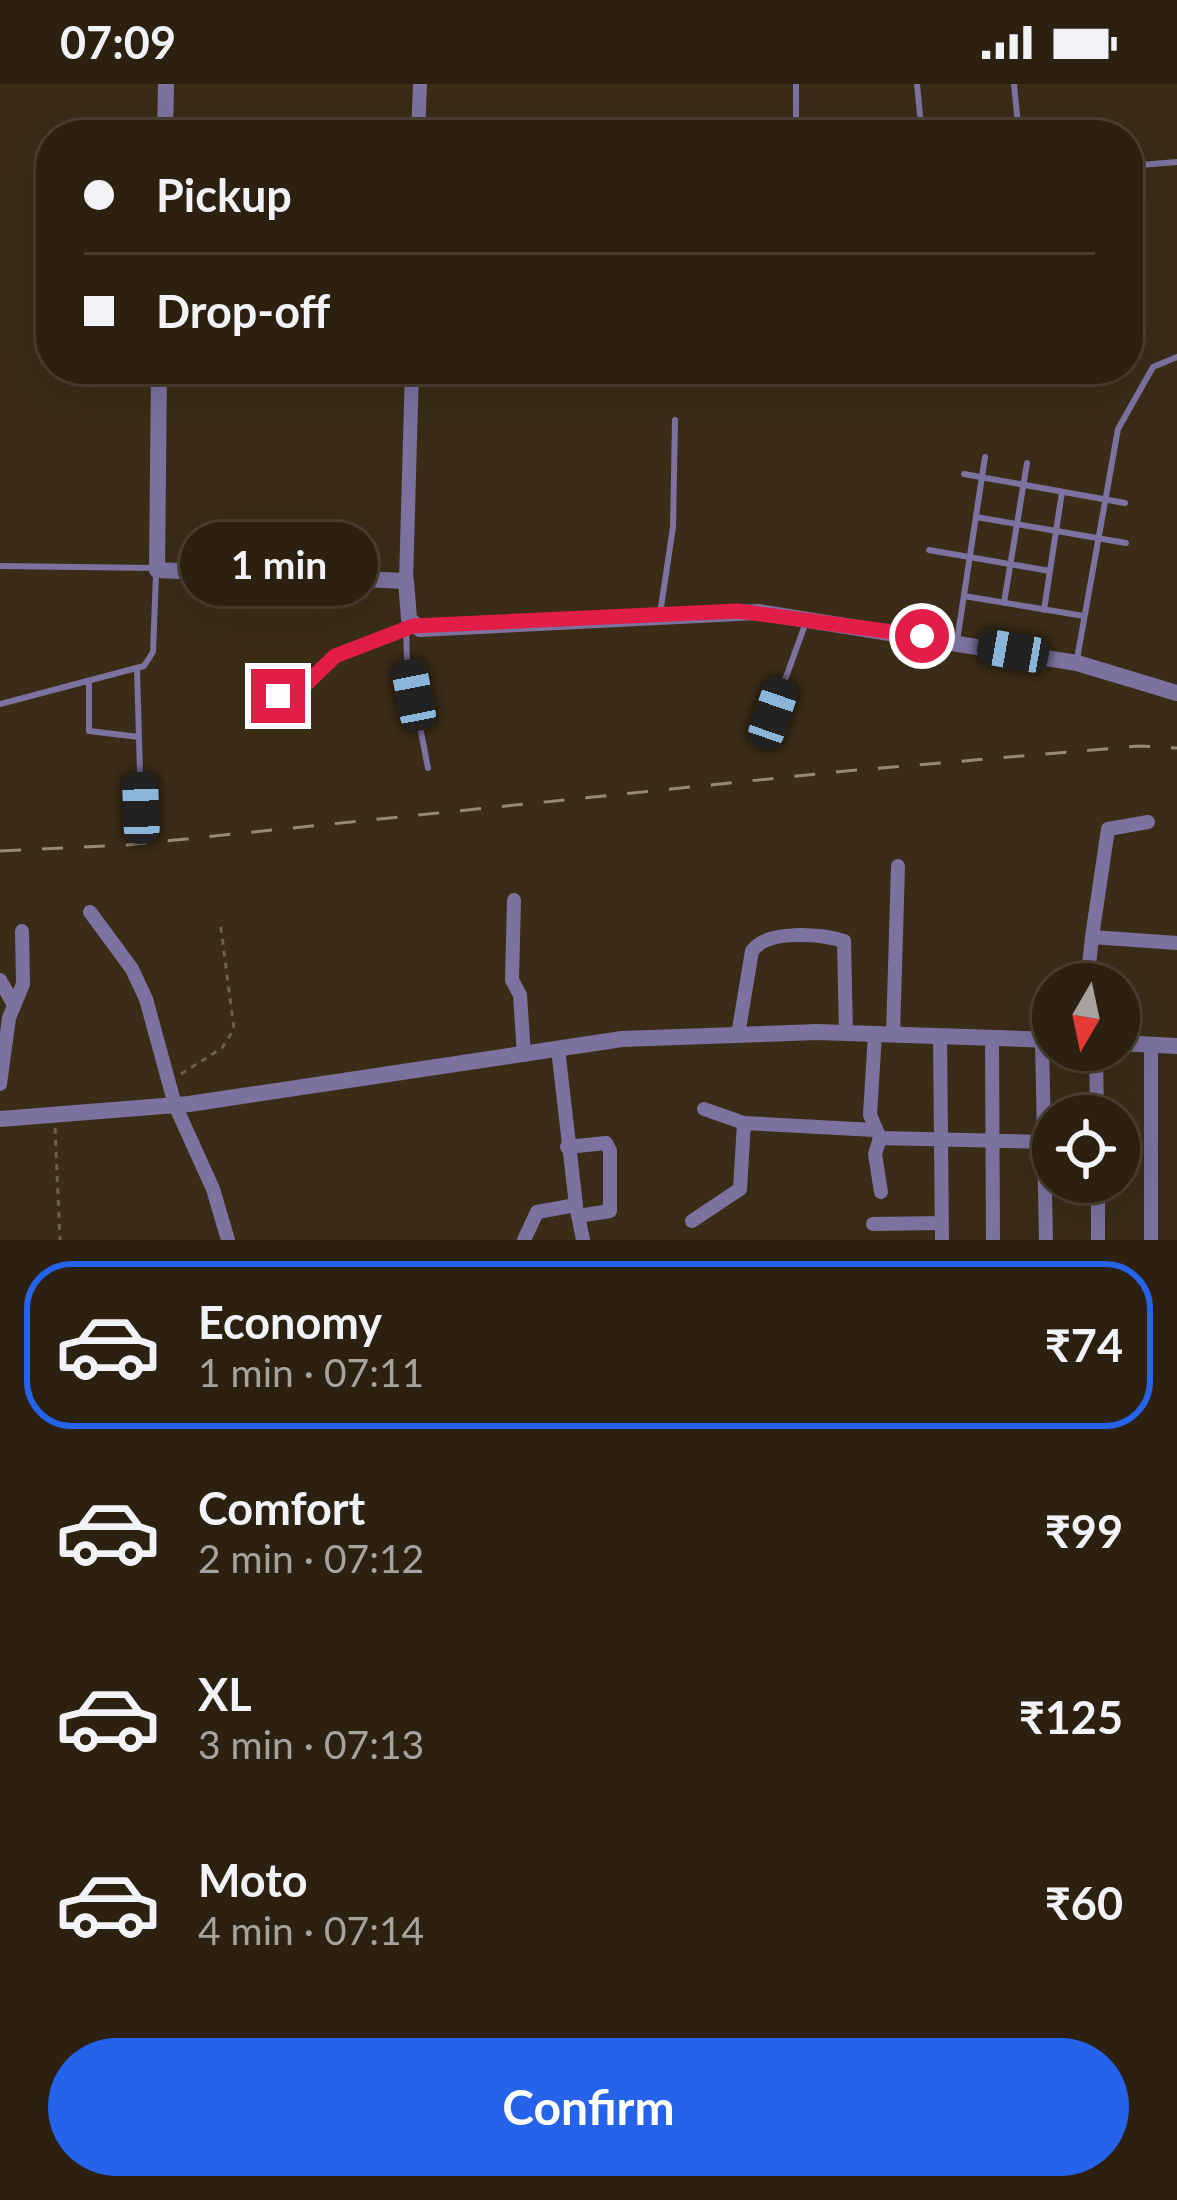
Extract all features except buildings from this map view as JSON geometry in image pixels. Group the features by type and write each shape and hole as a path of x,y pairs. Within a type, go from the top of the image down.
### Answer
{"street":[{"path":"165,120 166,84"},
{"path":"419,120 420,84"},
{"path":"159,384 156,569 406,580"},
{"path":"412,384 406,580 410,627 758,612 1077,663 1177,693"},
{"path":"1090,963 1108,829 1148,822"},
{"path":"881,1192 877,1134 870,1118 884,1034 898,866"},
{"path":"514,900 512,980 520,995 524,1055"},
{"path":"90,912 132,969 146,999 175,1105 213,1189 228,1240"},
{"path":"0,1084 14,1005 23,984 22,931"},
{"path":"739,1035 752,950 759,941 772,937 844,941 846,1033"},
{"path":"1092,937 1177,943"},
{"path":"0,980 14,1005"},
{"path":"0,1119 175,1105 622,1039 846,1033 1032,1039"},
{"path":"940,1036 941,1240"},
{"path":"992,1038 993,1240"},
{"path":"1140,1044 1177,1046"},
{"path":"1150,1240 1151,1045"},
{"path":"558,1049 567,1147 583,1240"},
{"path":"704,1109 744,1123 941,1143 1032,1142"},
{"path":"692,1221 740,1189 744,1123"},
{"path":"524,1240 537,1212 610,1211 606,1143 567,1147"},
{"path":"1045,1203 1046,1240"},
{"path":"1098,1203 1098,1240"},
{"path":"873,1224 941,1223"}],"lane":[{"path":"796,84 796,120"},
{"path":"917,84 921,120"},
{"path":"1015,84 1018,120"},
{"path":"1143,165 1177,162"},
{"path":"1143,384 1153,367 1177,357"},
{"path":"1077,663 1120,422 1143,384"},
{"path":"660,614 673,527 675,420"},
{"path":"957,641 985,457"},
{"path":"1004,603 1027,463"},
{"path":"964,474 1125,503"},
{"path":"1044,610 1062,492"},
{"path":"976,517 1126,543"},
{"path":"929,550 1050,571"},
{"path":"0,566 156,569 151,660 137,669 0,704"},
{"path":"964,596 1085,616"},
{"path":"773,713 807,618"},
{"path":"278,696 303,687 335,656 410,627 407,659 428,768"},
{"path":"137,669 141,808"},
{"path":"89,682 89,731 139,737"}],"path":[{"path":"170,1081 231,1039 233,1016 220,921"},
{"path":"55,1114 60,1240"}],"railway":[{"path":"0,851 127,845 846,771 1139,746 1177,748"}],"route":[{"path":"278,696 303,687 335,656 413,626 738,611 922,636"}]}
